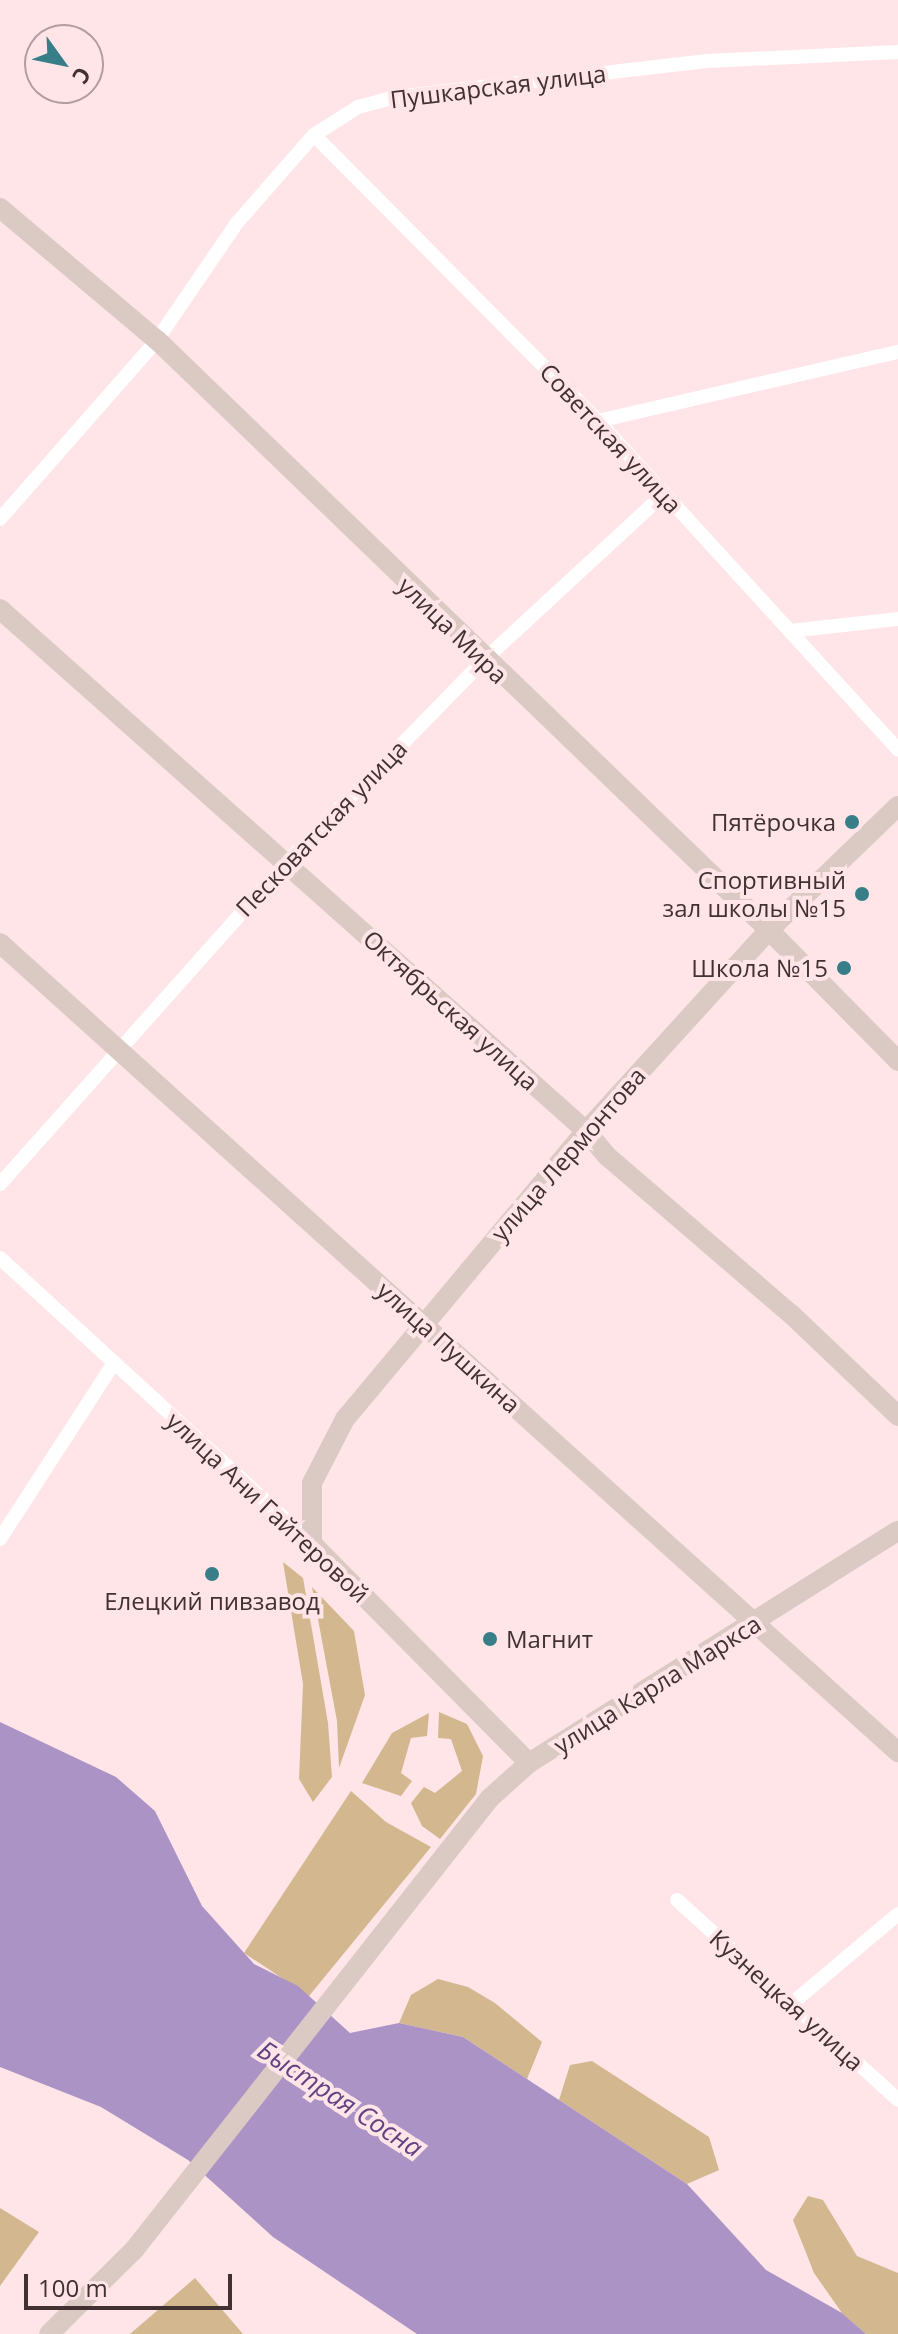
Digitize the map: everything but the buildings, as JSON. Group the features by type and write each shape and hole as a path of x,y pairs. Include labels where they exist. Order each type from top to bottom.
{"street":[{"name":"Пушкарская улица","path":"0,519 157,340 236,224 314,135 358,107 396,97 707,61 898,52"},
{"name":"Советская улица","path":"314,135 598,421 898,749"},
{"name":"улица Мира","path":"0,208 157,340 484,660 769,930 898,1061"},
{"path":"598,421 898,352"},
{"name":"Песковатская улица","path":"0,1184 116,1048 287,862 484,660 664,494"},
{"name":"Октябрьская улица","path":"0,609 586,1131 607,1156 791,1314 898,1416"},
{"path":"790,631 898,619"},
{"name":"улица Лермонтова","path":"312,1544 312,1483 345,1419 422,1323 586,1131 769,930 898,806"},
{"name":"улица Пушкина","path":"0,943 898,1752"},
{"name":"улица Ани Гайтеровой","path":"0,1258 312,1544 529,1763"},
{"path":"0,1539 114,1363"},
{"name":"улица Карла Маркса","path":"49,2334 134,2250 437,1860 529,1763 756,1624 898,1531"},
{"name":"Кузнецкая улица","path":"677,1900 898,2100"},
{"path":"790,2005 898,1914"}],"shaded area":[{"path":"283,1562 303,1578 328,1723 332,1777 313,1802 299,1779 303,1684"},
{"path":"312,1587 354,1631 365,1695 339,1768 337,1721"},
{"path":"439,1712 467,1724 483,1756 476,1794 440,1839 422,1826 411,1803 424,1787 435,1793 462,1771 451,1739 438,1738"},
{"path":"429,1713 427,1736 411,1738 401,1773 412,1781 401,1796 362,1783 392,1733"},
{"path":"351,1791 386,1822 431,1847 309,1996 244,1953"},
{"path":"438,1979 468,1987 495,2003 542,2042 527,2079 463,2037 399,2023 411,1995"},
{"path":"592,2061 709,2137 719,2170 687,2184 559,2100 570,2065"},
{"path":"808,2196 823,2200 857,2256 898,2273 898,2334 866,2334 842,2313 814,2273 793,2220"},
{"path":"0,2208 39,2232 0,2286"},
{"path":"195,2278 243,2334 130,2334"}],"water":[{"name":"Быстрая Сосна","path":"0,1722 116,1777 155,1811 202,1906 254,1964 298,1986 350,2033 399,2023 463,2037 687,2184 766,2270 842,2313 866,2334 417,2334 273,2237 188,2160 101,2107 0,2067"}],"place":[{"name":"Пятёрочка","path":"852,822"},
{"name":"Спортивный зал школы №15","path":"862,894"},
{"name":"Школа №15","path":"844,968"},
{"name":"Елецкий пивзавод","path":"212,1574"},
{"name":"Магнит","path":"490,1639"}]}
